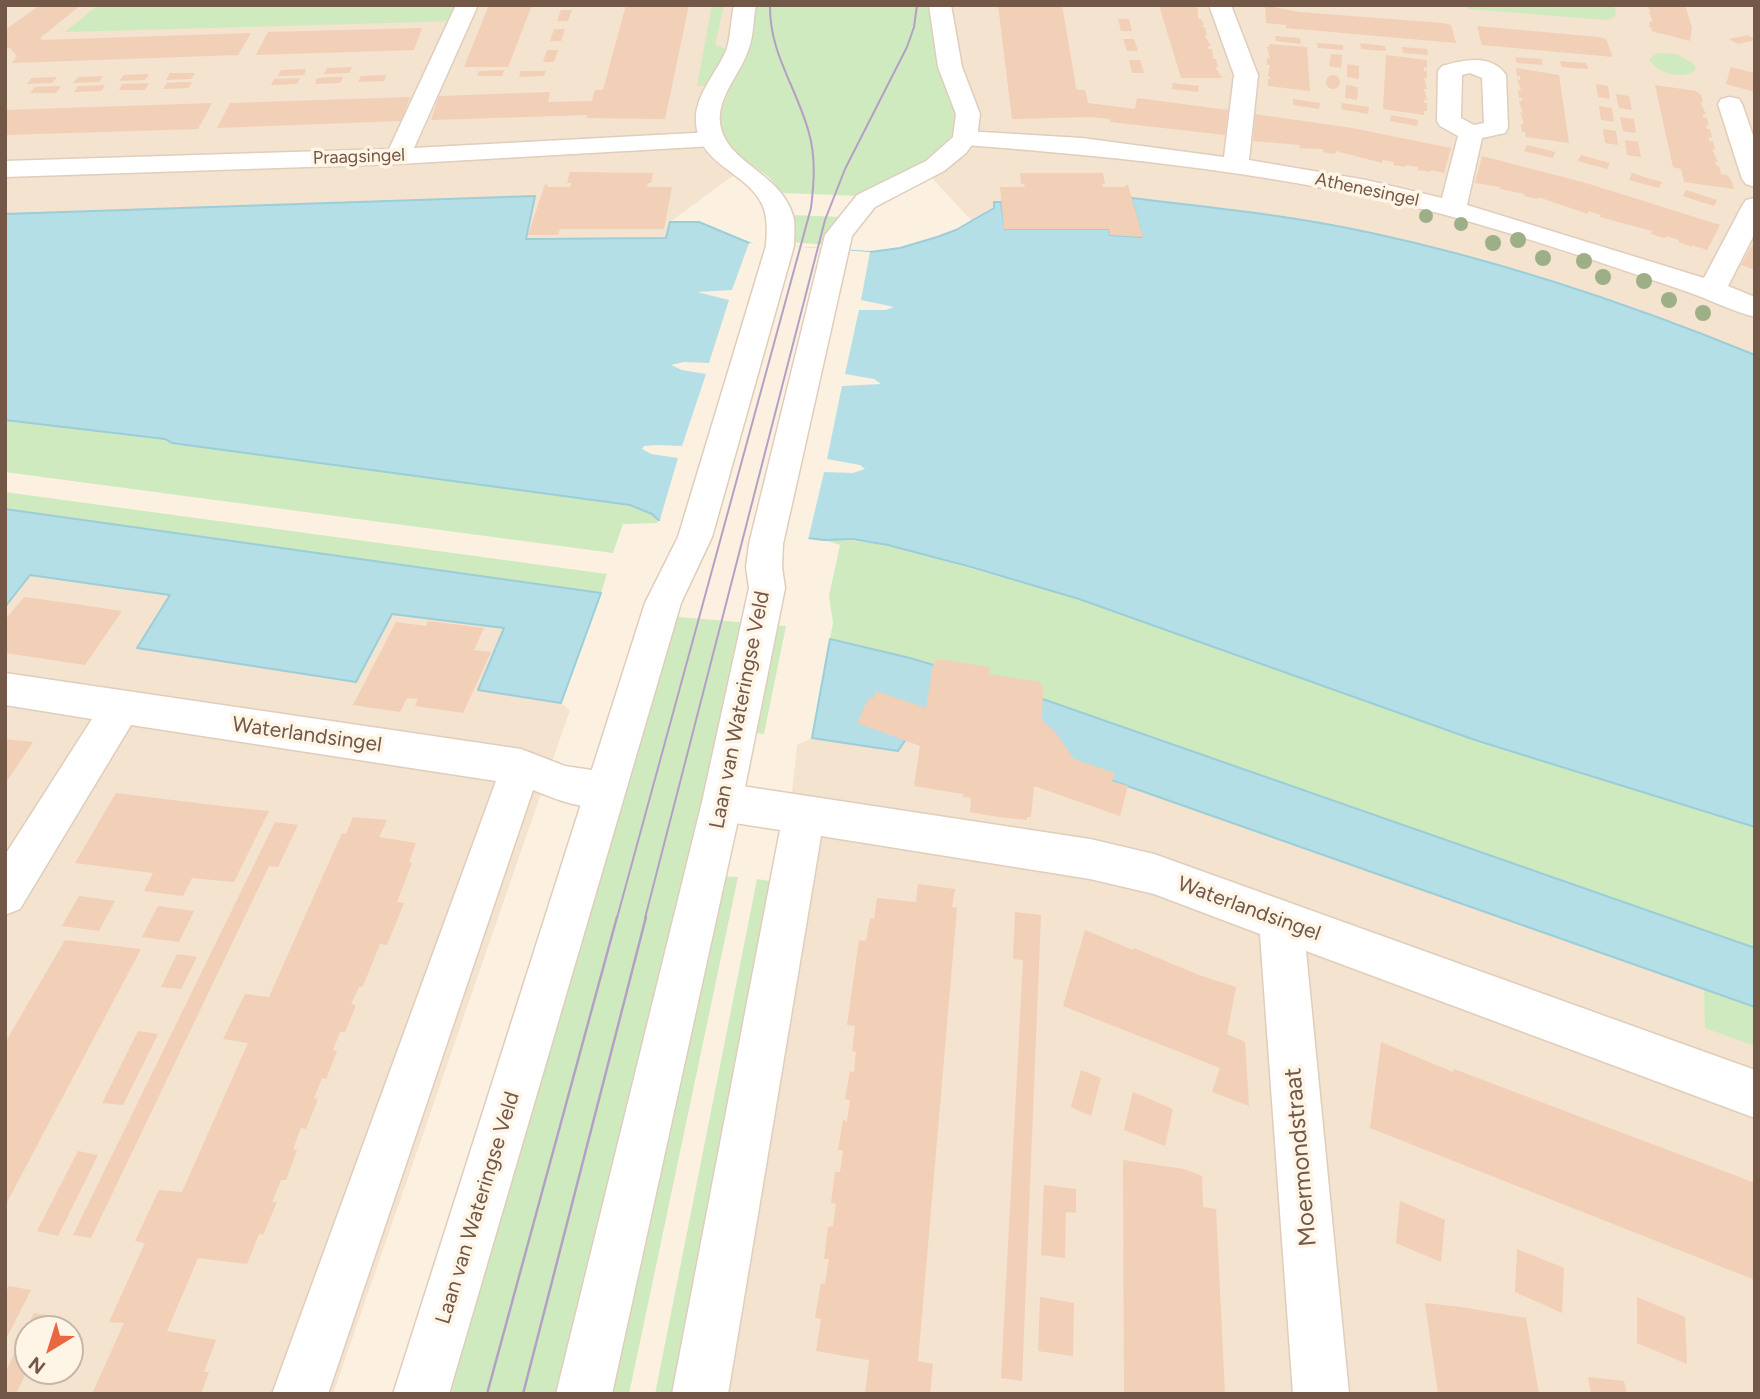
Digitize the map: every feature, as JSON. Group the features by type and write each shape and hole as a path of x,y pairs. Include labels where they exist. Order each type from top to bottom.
{"street":[{"path":"398,156 467,5"},
{"path":"713,139 708,124 710,108 739,44 746,5"},
{"path":"940,5 950,67 968,114 965,138"},
{"path":"1220,5 1246,75 1236,166"},
{"path":"1755,111 1730,104 1755,179"},
{"path":"1453,209 1471,133"},
{"name":"Laan van Wateringse Veld","path":"584,1394 722,802 766,588 766,544 839,235 866,201 935,166 965,138"},
{"name":"Athenesingel","path":"965,138 1082,146 1236,166 1366,188 1453,209 1592,250 1712,290 1755,308"},
{"name":"Praagsingel","path":"5,169 398,156 713,139"},
{"name":"Laan van Wateringse Veld","path":"421,1394 663,603 695,537 780,246 783,226 773,198 762,184 730,162 713,139"},
{"path":"1712,290 1755,206"},
{"name":"Waterlandsingel","path":"5,689 521,767 564,784 606,790"},
{"path":"5,894 120,708"},
{"path":"300,1394 521,767"},
{"name":"Waterlandsingel","path":"722,802 1090,859 1154,874 1755,1094"},
{"path":"700,1394 804,814"},
{"name":"Moermondstraat","path":"1281,921 1321,1394"}],"shaded area":[{"path":"5,5 774,5 757,158 670,222 666,238 525,239 534,196 5,214"},
{"path":"909,5 1755,5 1755,355 1608,299 1487,262 1366,231 1258,213 1131,198 1143,237 1110,235 1108,229 1004,229 1000,202 972,221 914,159"},
{"path":"30,575 170,595 138,647 391,614 504,628 478,690 561,703 570,710 333,1394 5,1394 5,608"},
{"path":"923,714 1755,1007 1755,1394 678,1394 790,812 797,745 812,738 898,751"}],"green space":[{"path":"98,5 467,5 459,21 65,32"},
{"path":"712,5 724,5 715,45 726,49 707,86 697,86"},
{"path":"757,5 935,5 956,106 957,120 951,139 930,159 860,196 782,193 769,177 731,150 723,138 718,120 743,55"},
{"path":"1467,5 1613,5 1616,10 1615,16 1607,20 1468,9"},
{"path":"1658,53 1676,54 1694,64 1696,70 1684,75 1664,72 1649,59"},
{"path":"792,215 841,217 830,245 790,242"},
{"path":"5,420 166,439 172,443 630,505 652,514 658,523 623,524 613,553 5,472"},
{"path":"5,492 607,574 601,593 5,509"},
{"path":"828,538 888,545 1079,599 1475,740 1755,827 1755,948 1017,690 910,658 830,639 833,623 829,596 840,545 824,540"},
{"path":"667,616 751,623 563,1394 442,1394"},
{"path":"774,625 786,626 764,734 749,732"},
{"path":"717,876 738,877 629,1394 601,1394"},
{"path":"757,879 776,882 678,1394 655,1394"},
{"path":"1704,989 1755,1007 1755,1046 1705,1028"}],"water":[{"path":"535,196 526,239 666,238 670,222 699,222 754,245 870,252 900,248 956,230 994,208 994,202 1001,202 1005,229 1109,229 1110,235 1142,237 1131,198 1249,212 1338,226 1466,256 1612,301 1755,355 1755,827 1475,740 1079,599 888,545 658,520 652,514 630,505 172,443 165,439 5,420 5,214"},
{"path":"5,509 601,593 561,703 478,690 504,628 392,614 356,682 137,648 170,595 30,575 5,607"},
{"path":"830,639 910,658 1017,690 1755,948 1755,1007 923,714 898,751 812,738"}],"pier":[{"path":"749,243 870,252 861,300 894,307 886,310 859,310 845,374 874,379 881,384 842,386 827,459 860,465 865,469 853,473 824,472 808,540 659,523 678,458 651,454 642,449 644,446 657,445 682,446 706,374 682,370 671,365 684,362 709,363 729,300 697,292 732,290"}],"building":[{"path":"40,5 81,5 40,38 42,40 251,33 238,55 12,63 17,56 10,48 5,49 5,30"},
{"path":"489,5 532,5 508,67 464,67"},
{"path":"626,5 689,5 665,119 586,118 588,115 431,120 439,96 550,92 548,102 592,101 595,90 603,90"},
{"path":"998,5 1062,5 1076,87 1077,90 1085,90 1088,103 1135,109 1137,98 1228,110 1225,135 1110,122 1110,119 1091,117 1012,119"},
{"path":"1159,5 1194,5 1198,9 1198,19 1201,19 1204,25 1201,25 1207,36 1204,35 1211,46 1208,46 1212,49 1213,59 1216,59 1218,67 1215,67 1222,78 1181,78"},
{"path":"1265,5 1299,12 1443,23 1451,25 1456,43 1286,28 1286,25 1266,23"},
{"path":"1646,5 1685,5 1692,28 1690,41 1651,31 1650,21 1653,22"},
{"path":"561,10 572,10 568,21 557,21"},
{"path":"1118,19 1129,19 1132,31 1121,31"},
{"path":"1477,26 1598,37 1606,39 1613,57 1482,45"},
{"path":"422,28 414,50 256,55 268,32"},
{"path":"554,29 565,29 561,41 550,41"},
{"path":"1748,35 1755,40 1738,44 1729,39"},
{"path":"1275,36 1300,38 1301,44 1276,41"},
{"path":"1123,39 1134,39 1138,51 1127,51"},
{"path":"1317,43 1343,45 1343,50 1318,48"},
{"path":"1360,43 1385,46 1386,51 1361,49"},
{"path":"1269,44 1307,47 1310,91 1268,86 1268,79 1271,79 1268,75 1270,65 1267,65 1267,58 1270,58 1267,47"},
{"path":"1402,47 1427,49 1428,55 1403,53"},
{"path":"547,50 558,50 554,62 543,62"},
{"path":"1331,54 1342,55 1341,68 1329,66"},
{"path":"1386,55 1427,60 1427,68 1424,67 1424,71 1427,71 1427,78 1424,78 1427,89 1424,89 1427,100 1424,100 1424,103 1427,103 1427,111 1424,111 1424,115 1383,109"},
{"path":"1515,57 1541,59 1543,65 1517,63"},
{"path":"1129,60 1140,60 1144,73 1132,73"},
{"path":"1560,61 1586,63 1588,69 1562,67"},
{"path":"1347,64 1359,66 1359,79 1347,77"},
{"path":"352,67 349,73 324,74 327,68"},
{"path":"1731,67 1755,73 1755,92 1726,84"},
{"path":"1516,68 1559,75 1569,143 1526,137 1525,132 1522,132 1521,124 1524,124 1520,112 1523,113 1519,101 1522,101 1522,98 1519,98 1518,90 1521,90 1517,79 1520,80 1520,76 1517,76"},
{"path":"306,69 304,75 278,76 281,70"},
{"path":"504,70 502,76 477,76 479,71"},
{"path":"521,71 546,71 544,76 519,77"},
{"path":"170,73 195,73 191,79 166,80"},
{"path":"149,74 145,80 119,81 124,75"},
{"path":"386,75 384,81 358,82 361,76"},
{"path":"1333,75 1338,77 1338,87 1333,89 1328,87 1326,82 1328,77"},
{"path":"103,76 99,82 73,83 78,77"},
{"path":"57,77 52,83 27,84 31,78"},
{"path":"343,77 340,83 315,84 317,78"},
{"path":"300,78 297,84 271,85 274,79"},
{"path":"192,82 189,88 163,89 167,83"},
{"path":"149,83 145,90 119,90 122,84"},
{"path":"1173,83 1199,86 1198,92 1172,89"},
{"path":"1596,84 1608,86 1610,99 1598,97"},
{"path":"105,85 101,91 74,92 78,86"},
{"path":"1346,85 1358,87 1357,100 1345,98"},
{"path":"1655,85 1696,91 1701,95 1703,103 1700,102 1706,114 1703,114 1703,117 1707,118 1707,129 1710,129 1712,138 1709,137 1709,141 1713,141 1715,150 1712,149 1718,162 1715,161 1716,165 1719,166 1721,174 1727,175 1731,180 1734,189 1684,182 1681,169 1673,167"},
{"path":"61,86 56,93 30,93 35,87"},
{"path":"1616,94 1629,96 1632,110 1619,108"},
{"path":"410,97 401,121 217,128 230,103"},
{"path":"1293,99 1320,103 1319,109 1293,105"},
{"path":"212,103 198,129 5,135 5,110"},
{"path":"1342,103 1369,107 1368,114 1341,109"},
{"path":"1599,106 1612,108 1614,122 1601,120"},
{"path":"1255,114 1352,128 1451,148 1444,173 1418,170 1418,167 1393,165 1394,162 1383,160 1382,163 1336,151 1335,154 1323,152 1323,149 1299,148 1300,145 1253,141"},
{"path":"1391,115 1418,120 1417,126 1390,121"},
{"path":"1620,117 1634,119 1636,133 1623,131"},
{"path":"1603,129 1616,131 1618,145 1605,143"},
{"path":"1625,140 1638,142 1641,157 1627,155"},
{"path":"1527,145 1555,152 1553,158 1524,151"},
{"path":"1581,155 1610,163 1607,169 1578,161"},
{"path":"1482,156 1586,183 1720,225 1707,250 1692,247 1678,242 1679,240 1651,234 1652,231 1600,217 1601,215 1588,211 1588,214 1538,197 1537,199 1500,187 1475,183"},
{"path":"570,172 653,173 651,183 648,183 647,187 672,187 664,229 560,229 558,235 528,235 545,184 547,187 570,187 571,183 567,183"},
{"path":"1020,173 1103,173 1103,187 1128,185 1143,237 1110,235 1109,229 1004,229 1000,187 1025,187 1021,184"},
{"path":"1632,173 1662,182 1659,188 1629,180"},
{"path":"1686,190 1717,200 1714,206 1698,201 1683,196"},
{"path":"1755,240 1755,270 1741,265"},
{"path":"24,597 122,611 85,665 5,653 5,620"},
{"path":"428,621 484,628 474,650 491,652 463,713 415,706 418,699 407,698 400,712 353,705 396,622 426,626"},
{"path":"938,659 990,667 989,674 1040,682 1043,688 1042,720 1056,733 1074,759 1115,773 1112,781 1128,786 1120,816 1034,786 1031,817 1027,817 1027,820 998,817 970,812 971,798 963,797 963,794 914,786 920,746 857,723 869,697 873,699 876,691 926,708 933,665"},
{"path":"5,739 33,742 5,784"},
{"path":"116,793 269,811 234,882 192,878 183,896 144,891 153,873 75,863"},
{"path":"353,817 387,820 379,837 416,843 409,862 412,863 397,902 404,903 387,945 380,944 363,986 359,987 351,1004 355,1005 355,1008 345,1032 340,1032 333,1050 337,1051 326,1079 322,1078 314,1098 318,1099 306,1129 301,1128 293,1149 297,1150 286,1180 281,1180 272,1202 277,1202 263,1235 259,1234 247,1264 198,1258 167,1331 216,1340 204,1372 209,1372 201,1394 92,1394 124,1323 109,1322 145,1243 135,1241 159,1190 182,1192 248,1043 223,1039 245,994 269,997 342,833 346,834"},
{"path":"275,822 298,825 278,867 269,866 91,1238 73,1235"},
{"path":"918,884 955,889 952,907 957,908 918,1361 933,1364 930,1394 865,1394 869,1360 816,1351 821,1319 815,1318 821,1283 825,1284 829,1259 824,1259 828,1227 833,1226 836,1204 831,1203 835,1172 840,1172 843,1150 838,1150 843,1120 847,1121 850,1100 845,1099 850,1071 854,1072 856,1052 852,1051 855,1026 847,1025 859,940 866,941 870,918 874,919 877,898 916,902"},
{"path":"79,896 115,901 99,931 62,926"},
{"path":"158,906 194,911 179,942 142,937"},
{"path":"1015,912 1041,915 1022,1381 1001,1378 1023,960 1013,959"},
{"path":"1085,930 1236,987 1227,1034 1245,1042 1249,1106 1212,1092 1220,1068 1063,1006"},
{"path":"65,940 141,949 5,1206 5,1043"},
{"path":"177,954 197,957 181,989 161,987"},
{"path":"138,1031 158,1034 123,1105 102,1103"},
{"path":"1381,1042 1453,1072 1454,1069 1755,1183 1755,1280 1370,1128"},
{"path":"1081,1070 1101,1078 1091,1116 1071,1107"},
{"path":"1133,1092 1173,1109 1165,1146 1124,1130"},
{"path":"78,1151 98,1155 58,1236 37,1231"},
{"path":"1123,1160 1184,1169 1202,1176 1203,1207 1216,1209 1225,1394 1124,1394"},
{"path":"1044,1185 1076,1189 1076,1213 1066,1212 1065,1258 1041,1255"},
{"path":"1400,1201 1445,1220 1441,1262 1396,1243"},
{"path":"1517,1249 1564,1268 1562,1313 1515,1292"},
{"path":"9,1286 31,1290 18,1315 14,1315 14,1323 5,1341 5,1294"},
{"path":"1040,1297 1074,1303 1073,1356 1038,1351"},
{"path":"1637,1297 1685,1317 1687,1364 1637,1343"},
{"path":"1425,1303 1526,1318 1539,1394 1438,1394"},
{"path":"14,1354 14,1385 20,1385 16,1394 5,1394 5,1373"},
{"path":"1588,1377 1624,1381 1627,1394 1591,1394"}],"tram line":[{"path":"617,918 811,208 814,170 811,142 774,39 770,5"},
{"path":"645,918 825,220 845,169 907,47 914,27 917,5"},
{"path":"487,1394 617,917"},
{"path":"523,1394 646,917"}]}
